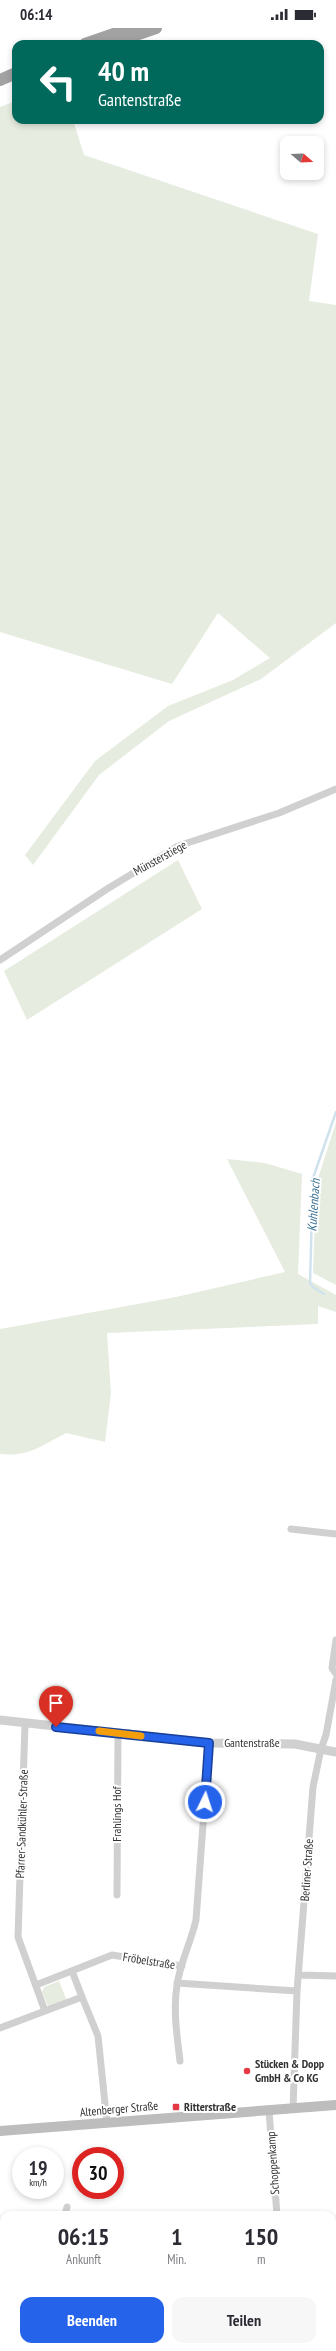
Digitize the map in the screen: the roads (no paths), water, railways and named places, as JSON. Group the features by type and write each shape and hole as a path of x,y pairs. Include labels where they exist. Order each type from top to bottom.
{"highway":[{"path":"96,40 131,28"},
{"path":"122,40 156,28"},
{"path":"0,80 12,75"},
{"path":"0,88 12,84"}],"main road":[{"name":"Altenberger Straße","path":"0,2131 336,2105"}],"street":[{"name":"Münsterstiege","path":"0,960 107,889 178,846 279,813 336,789"},
{"path":"291,1528 336,1534"},
{"path":"336,1640 332,1668 336,1674"},
{"name":"Berliner Straße","path":"293,2109 297,1991 313,1787 321,1749 326,1735 336,1680"},
{"name":"Gantenstraße","path":"0,1720 25,1724 209,1743 295,1744 336,1752"},
{"name":"Pfarrer-Sandkühler-Straße","path":"25,1724 19,1925 20,1946 36,1985"},
{"name":"Frahlings Hof","path":"117,1895 118,1733"},
{"path":"180,2061 175,2010 177,1984 192,1938 196,1920 209,1743"},
{"name":"Fröbelstraße","path":"36,1985 112,1955 182,1966"},
{"path":"72,1971 98,2036 107,2123"},
{"path":"299,1975 336,1976"},
{"path":"177,1984 297,1991"},
{"path":"36,1985 45,2011"},
{"path":"0,2028 82,1998"},
{"name":"Schoppenkamp","path":"269,2111 277,2211"},
{"path":"66,2211 67,2207"}],"waterway":[{"name":"Kuhlenbach","path":"324,1294 313,1287 310,1283 313,1178 336,1112"}],"place":[{"name":"Stücken & Dopp GmbH & Co KG","path":"247,2071"},
{"name":"Ritterstraße","path":"176,2107"}]}
